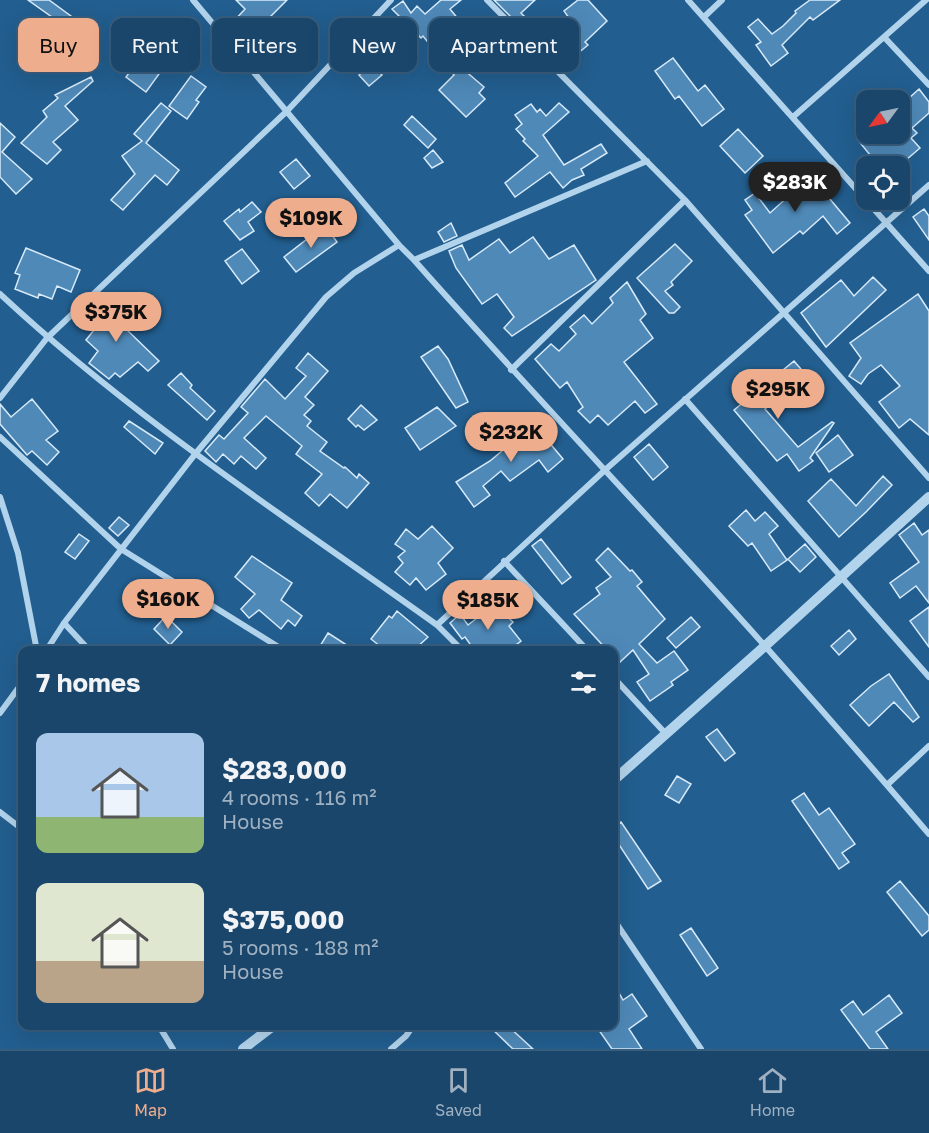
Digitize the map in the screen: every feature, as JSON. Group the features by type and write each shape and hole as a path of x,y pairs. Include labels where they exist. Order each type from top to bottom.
{"street":[{"path":"193,0 399,245 765,646 929,834"},
{"path":"0,398 47,338 287,111 391,0"},
{"path":"487,0 685,200 929,478"},
{"path":"688,0 929,271"},
{"path":"704,17 722,0"},
{"path":"793,117 927,0"},
{"path":"885,38 929,85"},
{"path":"414,260 647,161"},
{"path":"437,625 605,470 929,185"},
{"path":"511,370 685,200"},
{"path":"49,646 64,623 196,453 327,297 354,273 399,245"},
{"path":"0,294 47,338 196,453 437,625 458,646"},
{"path":"685,399 929,677"},
{"path":"0,437 121,549 277,646"},
{"path":"0,497 18,553 36,646"},
{"path":"618,776 929,497"},
{"path":"504,561 583,646"},
{"path":"64,623 85,646"},
{"path":"618,682 666,734"},
{"path":"0,712 18,688"},
{"path":"887,785 929,746"},
{"path":"0,812 18,826"},
{"path":"618,926 701,1049"},
{"path":"161,1030 173,1049"},
{"path":"243,1049 268,1030"},
{"path":"391,1049 410,1030"}],"building":[{"path":"28,0 49,0 74,18 53,18"},
{"path":"236,0 287,0 269,18 237,18 245,9"},
{"path":"441,0 461,0 450,9 457,18 429,18 429,44 423,36 421,38 417,34 417,18 401,18 392,9 403,1 411,13 417,6 425,14"},
{"path":"494,0 535,0 521,13 524,18 512,18"},
{"path":"578,0 588,0 607,21 585,42 588,45 579,52 579,18 569,18 564,11"},
{"path":"810,0 840,0 813,20 810,17 782,45 788,53 771,66 756,45 761,42 748,27 758,19 772,34 796,13 795,11"},
{"path":"673,58 698,91 705,85 724,109 702,126 679,96 675,99 655,71"},
{"path":"130,72 160,72 146,92 126,77"},
{"path":"363,72 379,72 382,75 369,86 359,75"},
{"path":"452,72 466,72 484,87 479,93 485,99 466,117 439,90 454,75"},
{"path":"191,76 206,87 196,100 199,102 187,119 169,106"},
{"path":"91,77 93,81 65,106 78,120 53,142 61,150 47,164 21,143 47,117 43,111 58,98 55,95"},
{"path":"919,89 929,102 929,113 912,128 917,133 911,138 920,148 910,157 871,156 861,144 910,144 910,97"},
{"path":"161,103 171,111 146,143 179,170 167,185 155,175 123,210 111,200 135,174 122,156 142,141 134,134"},
{"path":"559,103 569,112 543,135 564,165 601,144 607,153 581,169 584,175 572,180 563,188 550,172 515,197 505,183 538,156 523,141 525,139 516,129 522,124 515,115 531,104 537,112 540,109 546,116"},
{"path":"412,116 436,139 428,148 404,125"},
{"path":"0,123 15,137 2,152 32,179 16,194 0,177"},
{"path":"738,129 763,156 745,173 720,146"},
{"path":"433,150 443,162 432,168 424,158"},
{"path":"296,159 310,176 294,189 280,172"},
{"path":"803,167 850,223 837,234 823,216 803,234 800,231 773,253 745,215 752,210 745,200 755,193 770,213 802,184 794,175"},
{"path":"252,202 261,212 248,222 254,231 240,240 224,221"},
{"path":"924,209 929,216 929,240 913,217"},
{"path":"451,223 457,236 444,242 438,232"},
{"path":"325,225 337,242 296,272 284,257"},
{"path":"533,237 549,259 574,245 596,280 512,336 504,328 514,317 497,294 482,304 456,268 449,251 462,245 469,260 499,239 510,253"},
{"path":"675,244 692,261 671,282 673,285 665,291 680,307 674,313 669,313 637,278"},
{"path":"26,248 80,270 71,292 57,286 52,299 39,294 38,298 15,289 20,275 15,273"},
{"path":"242,249 259,271 242,284 225,261"},
{"path":"873,277 886,290 826,347 801,313 841,280 854,296"},
{"path":"627,282 646,314 640,320 653,338 624,362 657,404 645,413 635,401 608,425 598,415 590,423 578,411 583,407 567,382 560,388 535,359 551,344 559,351 576,334 570,327 584,315 592,324 613,303 610,298"},
{"path":"918,294 929,311 929,435 910,419 899,428 879,402 900,386 881,365 868,374 861,384 849,376 861,358 850,343"},
{"path":"110,298 132,324 127,330 159,361 148,371 138,362 120,377 115,373 109,379 89,363 98,351 86,340 94,330 86,321"},
{"path":"438,346 448,359 468,402 456,408 421,357"},
{"path":"308,353 328,371 305,397 314,405 304,415 311,421 307,426 327,442 320,451 345,467 357,478 359,474 369,483 347,508 330,494 319,506 305,493 322,474 296,454 302,446 266,416 244,438 266,458 256,469 241,456 234,464 223,454 216,462 205,451 219,435 224,439 248,413 241,407 265,379 285,399 306,376 296,368"},
{"path":"794,361 806,375 765,409 798,447 832,422 834,423 810,458 813,461 799,471 787,454 777,461 734,410"},
{"path":"181,373 192,385 190,388 215,411 207,420 168,385"},
{"path":"32,399 58,431 46,440 59,452 47,465 32,451 27,455 0,424 0,404 11,417"},
{"path":"361,405 377,420 364,430 358,425 356,427 348,419"},
{"path":"437,407 456,426 420,450 405,428"},
{"path":"129,421 163,443 155,454 124,427"},
{"path":"532,422 563,459 548,472 539,460 510,481 501,471 483,486 490,495 474,507 456,482 490,461"},
{"path":"838,435 853,455 829,472 816,453"},
{"path":"649,444 668,467 653,480 634,457"},
{"path":"883,476 892,485 839,537 808,501 831,479 856,506"},
{"path":"746,510 755,521 765,512 778,526 769,534 787,560 771,571 752,543 748,546 729,526"},
{"path":"119,517 129,525 118,536 109,528"},
{"path":"914,523 922,535 929,530 929,603 916,586 900,598 890,583 919,562 899,535"},
{"path":"432,526 453,548 438,563 446,574 426,590 416,578 410,585 395,572 403,563 398,557 405,551 395,544 406,529 418,539"},
{"path":"79,534 89,541 75,559 65,552"},
{"path":"541,539 571,577 562,584 532,546"},
{"path":"805,544 816,557 800,572 788,559"},
{"path":"608,548 630,571 632,570 642,582 637,586 665,619 639,644 657,663 674,651 688,670 671,682 673,685 650,701 637,682 649,674 633,650 619,663 618,646 603,646 574,614 600,594 596,588 611,577 596,560"},
{"path":"252,556 292,583 281,600 302,616 295,626 288,620 281,629 259,610 249,618 241,609 255,594 235,577"},
{"path":"494,605 513,622 509,626 521,641 514,646 471,646 465,637 462,639 450,623 460,614 468,625"},
{"path":"929,607 929,647 910,621"},
{"path":"397,611 428,637 418,646 380,646 371,639 389,616 392,618"},
{"path":"166,616 182,632 170,645 154,629"},
{"path":"691,617 700,627 676,648 667,638"},
{"path":"849,630 856,639 839,655 831,646"},
{"path":"328,633 348,646 320,646"},
{"path":"889,674 919,717 913,722 894,702 869,726 850,705 871,686"},
{"path":"717,729 735,753 725,761 706,737"},
{"path":"677,776 691,784 679,803 665,795"},
{"path":"804,793 819,815 829,808 855,844 842,853 849,862 839,869 792,801"},
{"path":"621,822 661,881 648,889 618,843 618,824"},
{"path":"900,881 929,916 929,930 922,936 887,892"},
{"path":"691,928 718,968 707,976 680,935"},
{"path":"618,991 623,1000 632,994 647,1016 629,1029 642,1049 612,1049 599,1030 618,1030"},
{"path":"889,995 902,1013 876,1032 888,1049 870,1049 841,1010 853,1001 863,1015"},
{"path":"493,1030 512,1030 533,1049 513,1049"}]}
